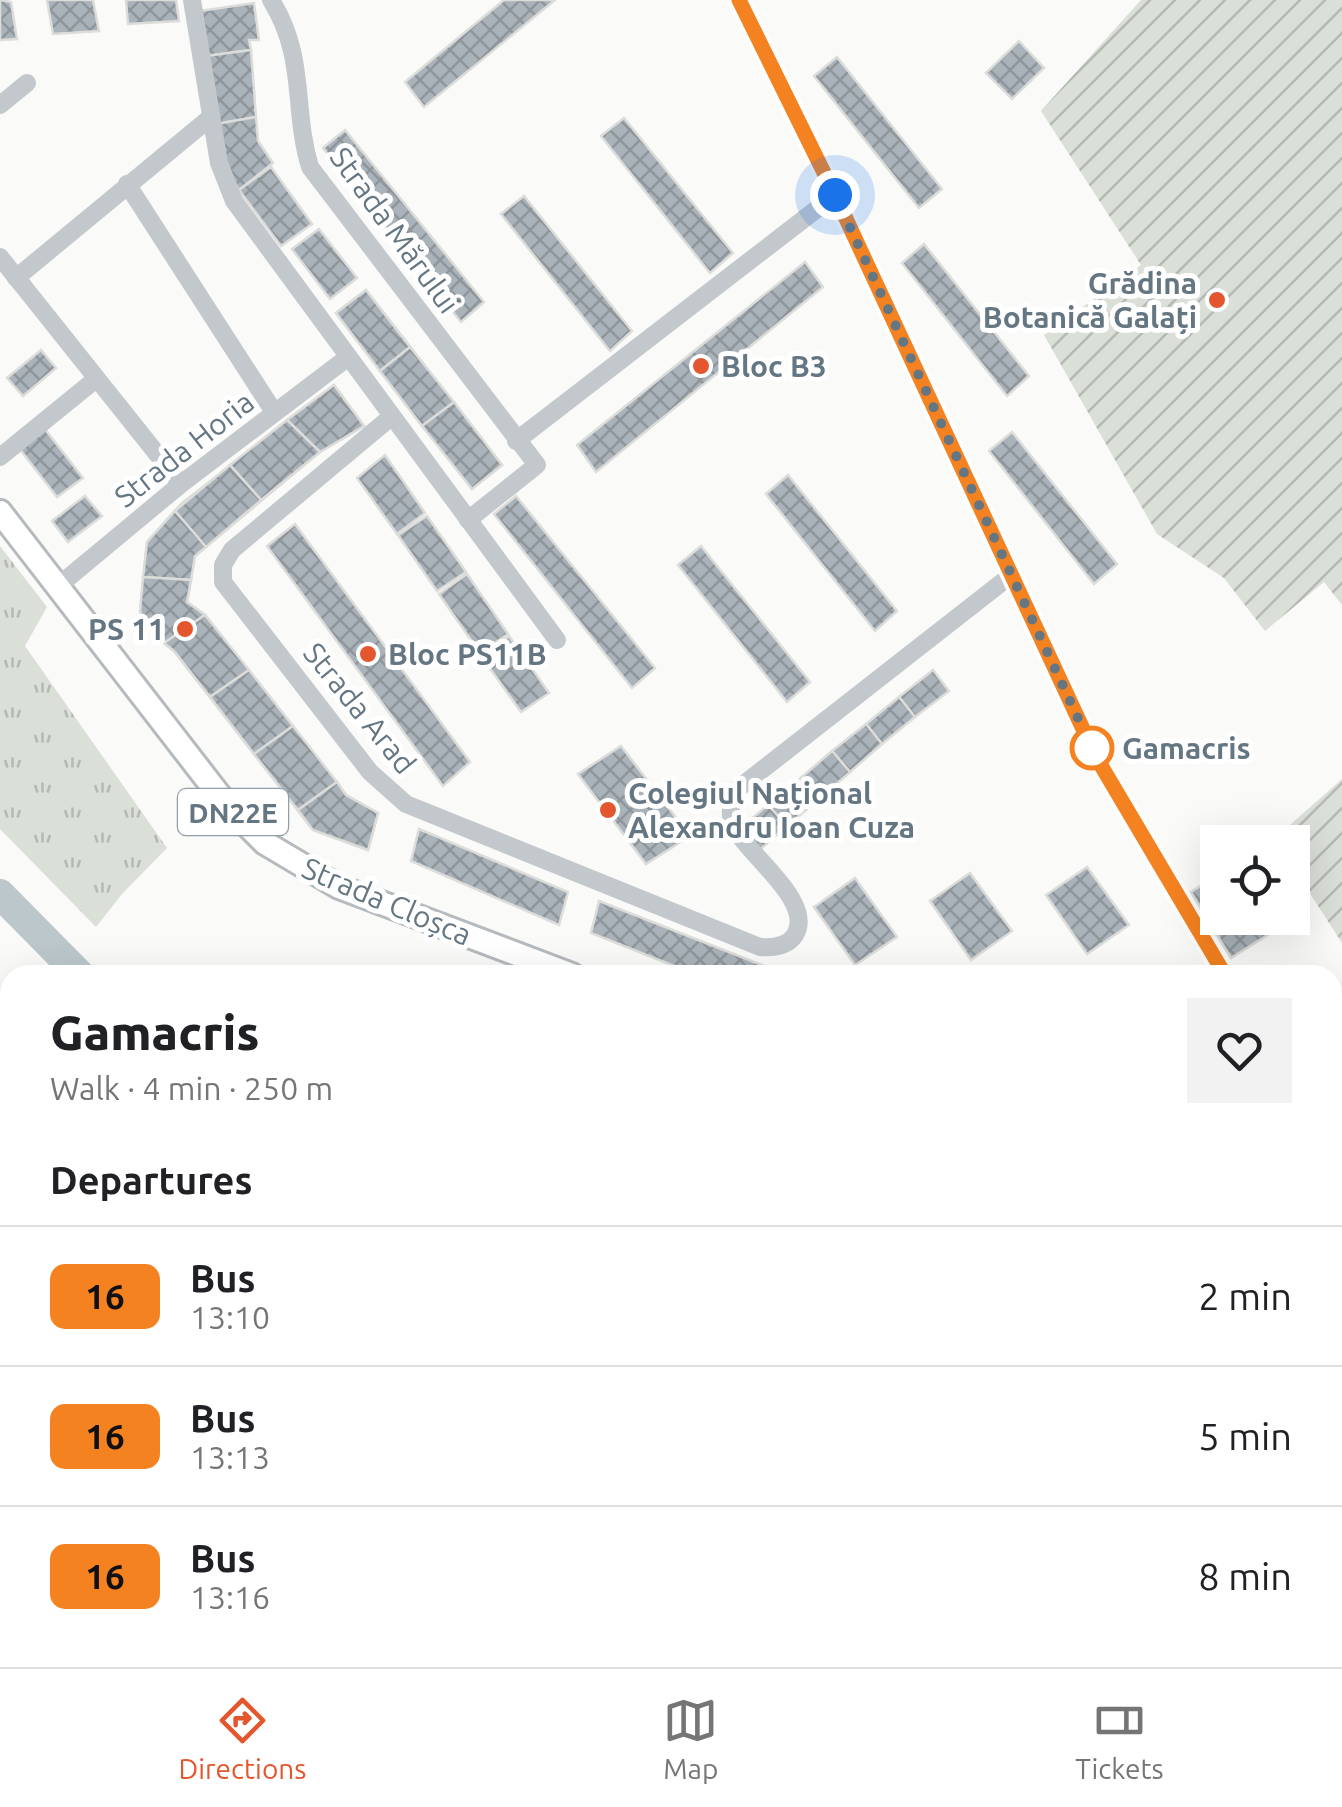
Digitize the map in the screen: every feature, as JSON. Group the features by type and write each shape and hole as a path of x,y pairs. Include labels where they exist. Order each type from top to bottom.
{"main road":[{"name":"Strada Cloșca","path":"0,512 226,804 264,842 339,887 546,965"}],"street":[{"path":"192,0 219,163 234,200 557,640"},
{"name":"Strada Mărului","path":"272,0 285,22 294,51 302,140 310,167 537,465 468,520"},
{"path":"739,0 835,195 1096,757 1219,965"},
{"path":"0,105 26,83"},
{"path":"16,278 210,117"},
{"path":"127,184 274,412"},
{"path":"516,440 835,195"},
{"path":"0,257 181,484"},
{"name":"Strada Horia","path":"57,587 181,484 348,358"},
{"path":"0,456 96,379"},
{"name":"Strada Arad","path":"390,417 232,550 223,565 223,582 370,772 406,804 760,947 777,948 794,937 799,921 792,898 733,825 730,808 735,791 1010,576"}],"green space":[{"name":"Grădina Botanică Galați","path":"1141,0 1342,0 1342,605 1324,582 1265,631 1224,578 1157,534 1044,335 1141,265 1041,111"},
{"path":"0,546 47,607 25,646 167,848 96,927 0,829"},
{"path":"1342,779 1342,943 1310,893 1310,825 1290,825"}],"building":[{"path":"0,0 11,2 17,39 0,40"},
{"path":"47,0 93,0 99,31 53,34"},
{"path":"126,0 176,0 179,21 128,24"},
{"path":"504,0 555,0 424,107 405,82"},
{"path":"254,3 259,40 249,40 251,50 206,56 200,11"},
{"path":"1019,41 1044,68 1012,99 986,73"},
{"path":"251,50 256,117 216,124 206,56"},
{"path":"837,57 942,189 919,208 814,76"},
{"path":"256,117 258,141 273,163 239,190 222,159 216,124"},
{"path":"624,118 733,253 710,273 601,136"},
{"path":"345,130 484,302 461,322 323,148"},
{"path":"271,167 312,224 281,246 239,190"},
{"path":"524,196 632,331 610,351 501,214"},
{"path":"319,229 357,278 330,299 292,249"},
{"path":"924,244 1029,376 1007,396 902,263"},
{"name":"Bloc B3","path":"805,262 823,287 596,472 577,445"},
{"path":"366,290 502,465 472,489 336,313"},
{"path":"366,290 410,347 380,371 336,313"},
{"path":"410,347 454,402 422,426 380,371"},
{"path":"41,350 56,368 23,396 7,378"},
{"name":"PS 11","path":"334,385 364,426 320,452 195,556 187,602 205,615 346,795 378,813 368,850 313,830 140,612 147,542 181,504"},
{"path":"334,385 364,426 320,452 287,420"},
{"path":"454,402 502,465 472,489 422,426"},
{"path":"287,420 320,452 261,500 230,465"},
{"path":"44,428 83,478 57,497 19,448"},
{"path":"1012,432 1117,564 1094,584 989,451"},
{"path":"385,455 425,513 397,534 357,478"},
{"path":"230,465 261,500 206,547 175,511"},
{"path":"788,475 897,611 875,631 766,494"},
{"path":"85,496 102,516 68,542 52,521"},
{"path":"516,496 655,668 632,688 494,514"},
{"path":"175,511 206,547 195,556 191,580 143,577 147,542"},
{"path":"427,516 466,572 437,591 398,535"},
{"name":"Bloc PS11B","path":"295,524 470,762 443,786 267,546"},
{"path":"701,546 810,682 787,702 678,565"},
{"path":"467,574 508,634 480,653 439,594"},
{"path":"143,577 191,580 187,602 205,615 164,643 140,612"},
{"path":"205,615 249,670 210,697 164,643"},
{"path":"509,636 549,693 521,712 482,657"},
{"path":"249,670 293,726 254,754 210,697"},
{"path":"933,670 949,691 915,717 899,697"},
{"path":"899,697 915,717 882,744 866,724"},
{"path":"866,724 882,744 850,772 832,751"},
{"path":"293,726 337,782 298,810 254,754"},
{"name":"Colegiul Național Alexandru Ioan Cuza","path":"621,746 690,836 646,864 578,774"},
{"path":"832,751 850,772 820,798 802,777"},
{"path":"802,777 820,798 787,826 768,805"},
{"path":"337,782 346,795 378,813 368,850 313,830 298,810"},
{"path":"768,805 787,826 755,854 736,832"},
{"path":"419,829 568,892 559,925 411,861"},
{"path":"1087,867 1129,925 1087,954 1046,895"},
{"path":"970,873 1012,931 971,960 930,901"},
{"path":"855,878 897,937 855,965 814,907"},
{"path":"1200,886 1200,907 1191,892"},
{"path":"599,901 762,965 672,965 591,933"},
{"path":"1217,935 1268,935 1231,958"}],"waterway":[{"path":"0,894 70,965"}],"bus line":[{"name":"16","path":"739,0 835,195 1096,757 1219,965"}],"place":[{"name":"Grădina Botanică Galați","path":"1217,300"},
{"name":"Bloc B3","path":"701,366"},
{"name":"PS 11","path":"185,629"},
{"name":"Bloc PS11B","path":"368,654"},
{"name":"Gamacris","path":"1092,748"},
{"name":"Colegiul Național Alexandru Ioan Cuza","path":"608,810"}],"route":[{"path":"835,195 1096,757 1092,748"}]}
